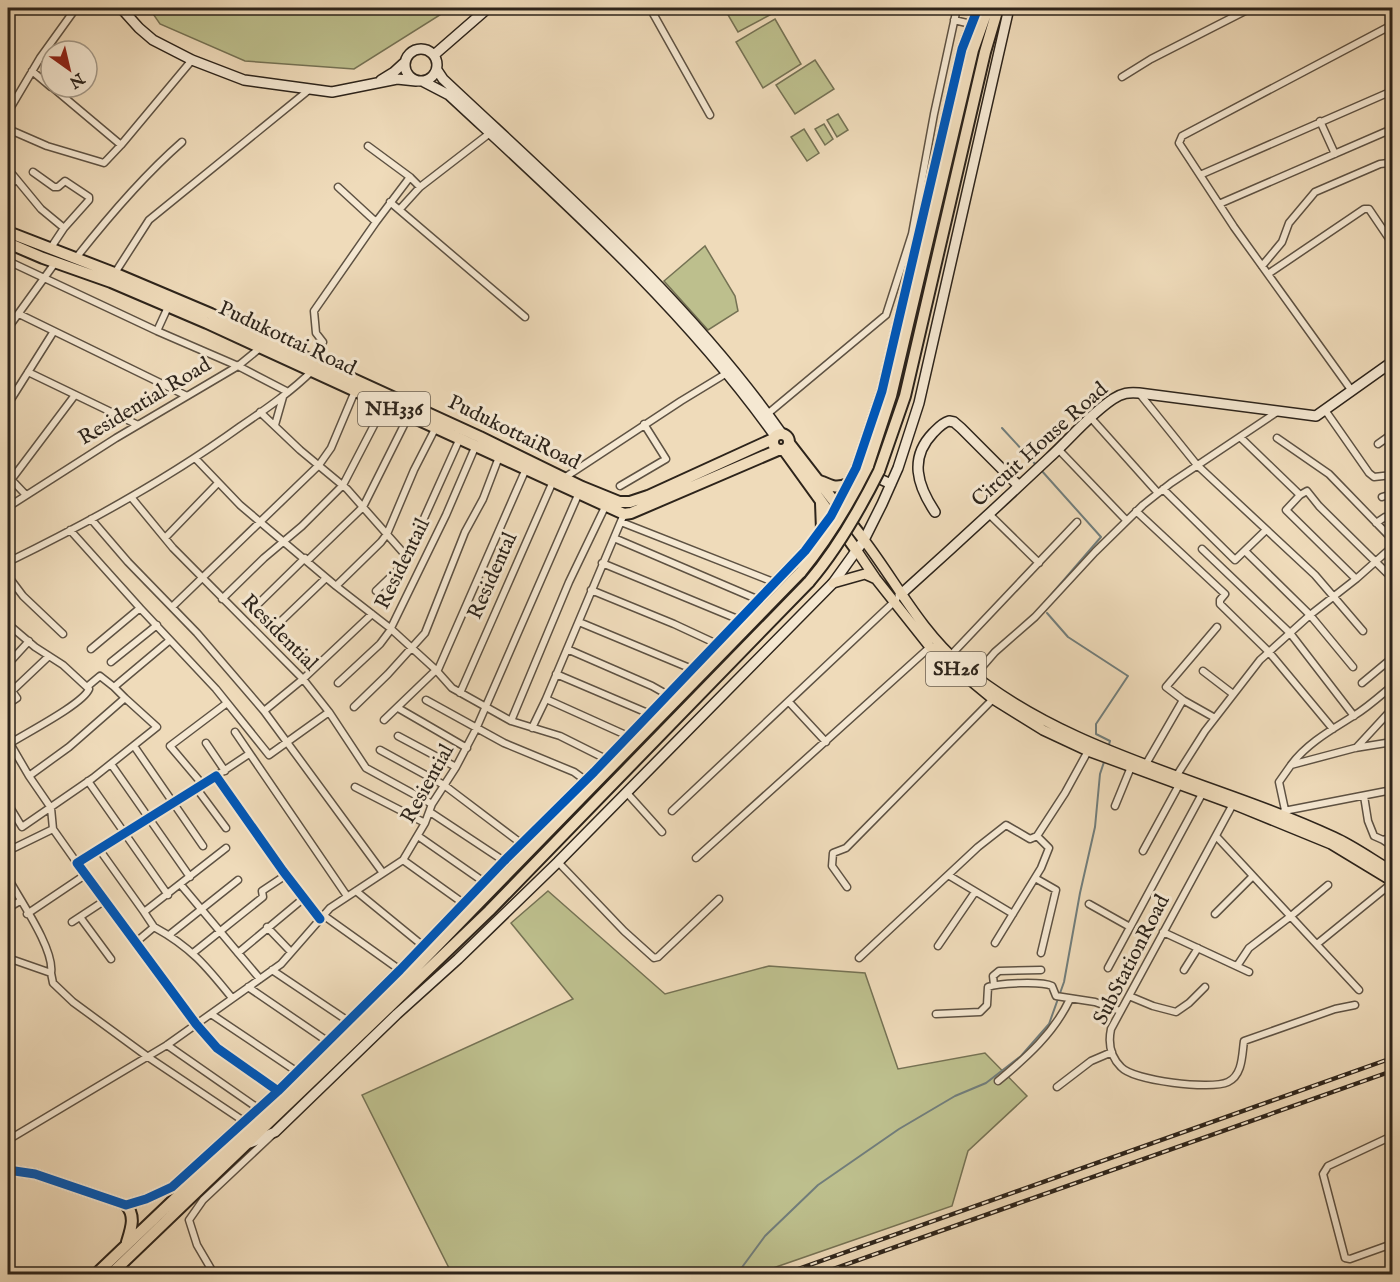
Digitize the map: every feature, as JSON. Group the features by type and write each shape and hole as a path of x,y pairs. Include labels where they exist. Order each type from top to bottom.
{"highway":[{"path":"96,1275 393,991 801,572 826,542 868,466 891,396 973,50 988,8"},
{"path":"111,1275 489,911 809,582 836,549 879,471 904,396 985,52 998,8"},
{"name":"PudukottaiRoad","path":"8,232 76,258 112,277 480,436 557,478 619,502 630,502 696,475 777,436"},
{"name":"Pudukottai Road","path":"8,243 55,263 112,277 168,307 260,348 315,366 355,391 460,438 525,471 557,478 578,495 605,507 622,518"},
{"path":"777,436 773,444 784,448 814,478 864,540"},
{"path":"622,518 784,448"},
{"path":"800,465 820,501 857,551"},
{"path":"814,478 832,487 840,488 848,484"},
{"path":"820,501 822,530"},
{"path":"126,1205 131,1211 132,1219 126,1245"}],"main road":[{"name":"SH26","path":"864,540 897,598 930,647 1047,724 1093,749"},
{"name":"SH26","path":"857,551 876,579 897,598 936,641 948,658 993,699 1043,730 1281,815 1335,837 1392,871"},
{"path":"834,583 865,574 876,579"},
{"name":"SH26","path":"1129,762 1146,764 1202,794 1281,815 1392,882"}],"street":[{"path":"8,112 40,58 76,8"},
{"path":"121,8 153,40 192,60 244,80 332,92 374,84 397,79 420,81 432,78 437,70 438,62 429,51 416,50 394,72 374,84"},
{"path":"434,55 488,8"},
{"path":"650,8 710,115"},
{"path":"765,416 886,315 912,234 957,8"},
{"path":"8,1170 35,1174 126,1205 172,1187 278,1091 400,970 799,558 831,516 856,468 882,391 962,49 978,8"},
{"path":"214,1275 197,1245 189,1220 203,1200 558,862 834,583 864,540 891,484 919,404 1009,8"},
{"path":"1122,76 1151,58 1251,8"},
{"path":"954,20 971,24"},
{"path":"1352,391 1262,266 1179,143 1182,136 1392,25"},
{"path":"8,129 47,146 104,163 192,60"},
{"path":"405,62 405,70 409,77 449,94 548,183"},
{"path":"437,70 443,80 713,351 765,416 777,436"},
{"path":"32,71 39,77"},
{"path":"112,277 149,220 310,89"},
{"path":"1200,175 1392,91"},
{"path":"65,99 121,145"},
{"path":"1320,121 1335,154"},
{"path":"1219,204 1392,129"},
{"path":"400,209 420,187 490,133"},
{"path":"76,258 103,223 149,171 182,142"},
{"path":"368,146 420,187"},
{"path":"1262,266 1282,242 1289,223 1315,192 1390,162 1392,170"},
{"path":"8,169 41,209 64,228"},
{"path":"33,171 54,187 58,187 65,181 89,197 89,200 64,228 50,249"},
{"path":"8,562 70,531 195,458 285,394 315,366 323,342 316,333 314,311 410,177"},
{"path":"8,185 17,180"},
{"path":"338,187 376,222"},
{"path":"390,202 525,317"},
{"path":"1268,274 1364,209 1369,209 1392,243"},
{"name":"Residential Road","path":"8,261 238,366"},
{"path":"8,328 55,263"},
{"path":"157,331 168,307"},
{"path":"18,314 188,396"},
{"path":"8,404 54,331"},
{"path":"260,348 238,366 285,394"},
{"path":"713,351 727,373 765,416"},
{"name":"Circuit House Road","path":"897,598 1104,406 1121,394 1139,393 1316,416 1392,362"},
{"name":"Residential Road","path":"8,507 138,425 238,366"},
{"path":"28,372 138,425"},
{"path":"557,478 727,373"},
{"path":"172,607 319,465 331,448 355,391"},
{"path":"1139,393 1197,465 1315,575 1363,631"},
{"path":"275,425 285,394"},
{"path":"26,495 9,478 75,395"},
{"name":"Residential","path":"385,404 343,485 222,599 303,679 329,711 366,768 432,804"},
{"path":"1325,410 1369,473 1374,477 1392,475"},
{"path":"975,675 995,652 1043,609 1136,511 1160,491 1278,411"},
{"path":"260,412 300,450 343,485 407,557"},
{"path":"256,606 363,507 409,415"},
{"path":"1091,418 1160,491 1235,560 1266,530"},
{"path":"935,512 928,501 917,469 917,460 927,439 949,421 961,428 1019,486"},
{"path":"620,486 666,459 644,424"},
{"path":"336,586 387,534 414,470 436,427"},
{"path":"1378,444 1392,434"},
{"path":"1240,437 1300,495"},
{"path":"376,591 407,557 460,438"},
{"path":"1276,438 1329,474 1392,539"},
{"name":"Residentail","path":"338,683 380,644 390,628 446,514 476,446"},
{"path":"1059,450 1126,520"},
{"path":"354,707 425,633 465,532 483,499 499,457"},
{"path":"195,458 260,522 390,628 452,688 511,721 560,736 606,759"},
{"path":"856,468 891,484"},
{"path":"384,720 437,671 525,471"},
{"name":"Residental","path":"460,693 557,478"},
{"path":"165,538 218,483"},
{"path":"1356,579 1286,510 1300,495 1307,491 1319,506 1392,578"},
{"path":"1382,497 1392,494"},
{"name":"Resiential","path":"8,1141 148,1057 211,1014 272,970 330,908 403,860 430,812 432,804 477,729 578,495"},
{"path":"131,497 165,538 222,599"},
{"path":"511,721 569,582 605,507"},
{"path":"1136,511 1225,594 1220,604 1268,651 1333,729"},
{"path":"989,514 1039,563"},
{"path":"1376,523 1385,517 1392,516"},
{"path":"532,728 622,518 776,583"},
{"path":"91,519 264,711 383,873"},
{"path":"948,658 1077,522"},
{"path":"70,531 227,703 270,755 329,711"},
{"path":"614,538 760,600"},
{"path":"1143,851 1191,751 1268,651 1392,547"},
{"path":"1202,549 1290,633 1354,716"},
{"path":"1245,551 1310,615 1353,667"},
{"path":"799,558 834,583"},
{"path":"603,563 740,620"},
{"path":"8,576 23,596 63,634"},
{"path":"277,626 326,578"},
{"path":"591,590 675,624 717,644"},
{"path":"672,811 897,598"},
{"path":"91,649 140,608"},
{"path":"264,711 303,679 372,614"},
{"path":"579,622 692,669"},
{"path":"8,624 88,686 89,691 83,697 8,742 51,808 53,829 196,1024 217,1048 278,1091"},
{"path":"111,662 157,625"},
{"path":"1215,718 1183,700 1166,687 1217,627"},
{"path":"114,687 170,640"},
{"path":"8,664 29,641"},
{"path":"696,858 930,647"},
{"path":"567,649 668,695"},
{"path":"8,704 17,698 10,688 50,656"},
{"path":"1362,682 1392,658"},
{"path":"1203,671 1233,694"},
{"path":"556,674 650,714"},
{"path":"8,804 22,827 88,781 157,728 100,676 88,686"},
{"path":"1392,686 1297,757 1279,782 1281,815 1392,790"},
{"path":"29,776 69,747 125,698"},
{"path":"546,699 628,736"},
{"path":"847,887 832,866 833,853 846,848 993,699"},
{"path":"426,700 504,743 574,772 585,780"},
{"path":"1146,764 1183,700"},
{"path":"789,702 826,742"},
{"path":"226,828 170,746 227,703"},
{"path":"398,708 467,748"},
{"path":"1355,748 1392,709"},
{"path":"235,732 347,896"},
{"path":"398,736 456,767"},
{"path":"1291,765 1355,748 1392,742"},
{"path":"206,743 225,771"},
{"path":"134,746 203,846"},
{"path":"859,958 948,875 1006,825 1026,838 1037,836 1093,749"},
{"path":"380,750 444,785 522,844"},
{"path":"77,863 249,754"},
{"path":"1115,806 1129,762"},
{"path":"111,764 190,877"},
{"path":"216,776 303,898 322,917 400,970"},
{"path":"88,781 168,895"},
{"path":"355,787 424,823"},
{"path":"627,793 662,832"},
{"path":"1108,968 1202,794"},
{"path":"1364,796 1372,833 1392,846"},
{"name":"SubStationRoad","path":"1233,804 1111,1029 1109,1046 1122,1069 1137,1075 1183,1083 1205,1086 1221,1084 1228,1082 1240,1068 1244,1041 1335,1009 1355,1005"},
{"path":"430,812 504,861"},
{"path":"14,848 53,829"},
{"path":"417,836 484,882"},
{"path":"995,943 1035,878 1049,848 1037,836"},
{"path":"1216,836 1359,990"},
{"path":"1383,840 1392,837"},
{"path":"144,912 226,848"},
{"path":"99,849 154,927 170,935 193,953 232,998"},
{"path":"403,860 463,903"},
{"path":"558,862 624,931 654,958 658,957 719,899"},
{"path":"27,914 85,875"},
{"path":"193,953 263,897 262,891 286,875"},
{"path":"948,875 1013,914"},
{"path":"1215,914 1253,876"},
{"path":"8,878 49,952 53,983 73,1002 148,1057 245,1122"},
{"path":"1035,878 1056,890 1041,953"},
{"path":"170,935 238,880"},
{"path":"1317,944 1392,882"},
{"path":"181,885 260,979"},
{"path":"1237,966 1249,948 1328,885"},
{"path":"356,891 422,945"},
{"path":"938,946 975,892"},
{"path":"238,953 303,898"},
{"path":"8,908 20,901"},
{"path":"72,922 104,901"},
{"path":"1089,904 1130,927"},
{"path":"80,917 111,959"},
{"path":"135,943 154,927"},
{"path":"267,927 291,952"},
{"path":"1163,932 1249,972"},
{"path":"1184,970 1198,948"},
{"path":"8,958 51,974"},
{"path":"272,970 348,1022"},
{"path":"994,985 993,976 999,971 1041,970"},
{"path":"936,1014 980,1012 987,1005 988,987 1028,982 1053,986 1056,996 1095,1002 1120,1011"},
{"path":"248,987 327,1041"},
{"path":"1129,996 1176,1012 1205,987"},
{"path":"998,1082 1048,1034 1060,1019 1068,998"},
{"path":"211,1014 296,1071"},
{"path":"167,1045 259,1109"},
{"path":"1057,1087 1091,1061 1112,1052"},
{"path":"247,1144 276,1132"},
{"path":"8,1135 8,1141"},
{"path":"1392,1136 1328,1166 1323,1174 1345,1258 1350,1259 1392,1244"}],"green space":[{"path":"149,8 451,8 354,69 245,61 160,24"},
{"path":"724,8 783,8 738,32"},
{"path":"775,19 801,64 763,88 736,42"},
{"path":"815,60 834,89 795,114 776,85"},
{"path":"838,114 848,130 837,137 827,120"},
{"path":"824,124 833,139 825,145 815,129"},
{"path":"804,129 819,153 807,161 791,137"},
{"path":"705,246 735,296 738,311 708,330 664,281"},
{"path":"548,891 665,994 769,966 865,973 898,1069 985,1053 1027,1096 968,1151 952,1206 756,1274 452,1274 362,1095 573,999 511,923"}],"waterway":[{"path":"1002,428 1037,466"},
{"path":"1041,470 1101,537 1044,603"},
{"path":"1047,613 1068,637 1128,676 1096,724 1096,734 1110,741 1108,748"},
{"path":"730,1274 740,1270 765,1236 818,1185 899,1129 955,1096 986,1083 1021,1056 1049,1024 1064,982 1095,827 1100,774 1105,759"}],"railway":[{"path":"784,1274 1392,1058"},
{"path":"819,1274 1392,1071"}],"cycle path":[{"path":"8,1170 35,1174 126,1205 172,1187 278,1091 400,970 504,861 594,772 805,551 831,516 856,468 882,391 962,49 978,8"},
{"path":"278,1091 217,1048 196,1024 77,863 216,776 320,919"}]}
